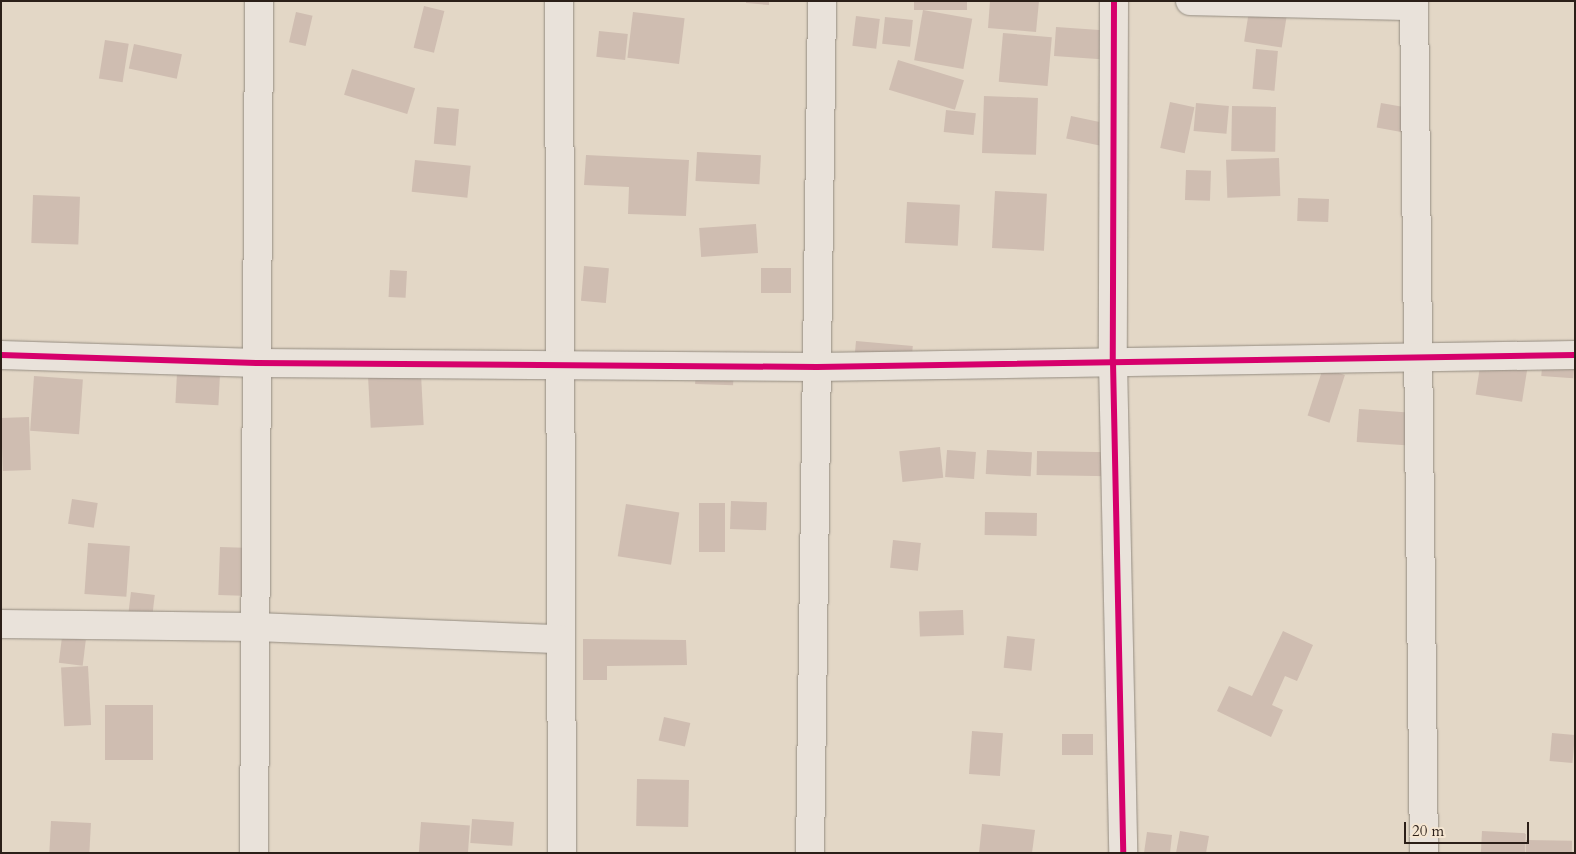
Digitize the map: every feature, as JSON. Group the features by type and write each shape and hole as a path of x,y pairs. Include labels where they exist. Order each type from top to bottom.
{"street":[{"path":"254,853 259,1"},
{"path":"559,1 562,853"},
{"path":"810,853 822,1"},
{"path":"1114,1 1113,362 1123,853"},
{"path":"1190,1 1414,3 1424,853"},
{"path":"1,355 257,362 817,367 1575,355"},
{"path":"1,624 256,627 561,640"}],"building":[{"path":"746,1 769,1 769,5 746,3"},
{"path":"914,1 967,1 967,10 914,10"},
{"path":"990,1 1039,1 1036,32 988,28"},
{"path":"424,6 444,11 434,53 414,48"},
{"path":"923,10 972,19 963,69 914,60"},
{"path":"1249,11 1287,17 1282,48 1244,42"},
{"path":"296,12 313,16 306,46 289,42"},
{"path":"633,12 685,18 679,64 627,58"},
{"path":"856,16 880,19 876,49 852,46"},
{"path":"885,17 913,20 910,47 882,44"},
{"path":"1056,27 1107,31 1105,59 1054,56"},
{"path":"599,31 628,34 625,60 596,57"},
{"path":"1003,33 1052,37 1048,86 999,82"},
{"path":"105,40 129,44 123,82 99,79"},
{"path":"134,44 182,54 177,79 129,68"},
{"path":"1256,49 1278,51 1274,91 1253,89"},
{"path":"898,60 964,80 955,110 889,90"},
{"path":"352,69 415,88 407,114 344,95"},
{"path":"984,96 1038,98 1036,155 982,153"},
{"path":"1170,102 1194,107 1185,153 1160,148"},
{"path":"1196,103 1229,106 1226,134 1194,131"},
{"path":"1381,103 1410,108 1405,133 1377,128"},
{"path":"1232,106 1276,107 1275,152 1231,151"},
{"path":"437,107 459,109 456,146 434,144"},
{"path":"946,110 976,113 974,135 944,132"},
{"path":"1071,116 1109,124 1104,147 1066,138"},
{"path":"697,152 761,155 759,184 695,181"},
{"path":"586,155 689,160 686,216 628,214 629,187 584,185"},
{"path":"1279,158 1280,196 1227,198 1226,160"},
{"path":"415,160 471,166 467,198 412,192"},
{"path":"1186,170 1211,171 1210,201 1185,200"},
{"path":"995,191 1047,194 1044,251 992,248"},
{"path":"33,195 80,197 78,245 31,243"},
{"path":"1298,198 1329,199 1328,222 1297,221"},
{"path":"907,202 960,205 958,246 905,243"},
{"path":"756,224 758,253 701,257 699,228"},
{"path":"584,266 609,268 606,303 581,301"},
{"path":"761,268 791,268 791,293 761,293"},
{"path":"390,270 407,271 406,298 389,297"},
{"path":"856,341 913,346 910,375 853,370"},
{"path":"1483,348 1529,355 1522,402 1476,394"},
{"path":"1543,352 1575,354 1573,378 1541,376"},
{"path":"178,354 221,356 218,405 175,403"},
{"path":"696,359 734,360 733,385 695,384"},
{"path":"1323,368 1345,375 1329,423 1308,416"},
{"path":"421,374 424,425 371,428 368,377"},
{"path":"34,376 83,379 79,434 30,431"},
{"path":"1359,409 1412,413 1410,446 1357,442"},
{"path":"29,417 31,470 3,471 1,418"},
{"path":"940,447 943,478 902,482 899,451"},
{"path":"947,450 976,452 974,479 945,477"},
{"path":"987,450 1032,452 1031,476 986,474"},
{"path":"1037,451 1110,452 1110,476 1037,475"},
{"path":"72,499 98,503 94,528 68,524"},
{"path":"731,501 767,502 766,530 730,529"},
{"path":"699,503 725,503 725,552 699,552"},
{"path":"626,504 679,512 671,565 618,556"},
{"path":"985,512 1037,513 1037,536 985,535"},
{"path":"893,540 921,543 918,571 890,568"},
{"path":"88,543 130,546 126,597 84,594"},
{"path":"220,547 244,548 242,596 218,595"},
{"path":"131,592 155,595 151,625 127,622"},
{"path":"963,610 964,635 920,637 919,612"},
{"path":"1283,631 1313,645 1297,681 1285,676 1272,705 1283,710 1271,737 1217,711 1229,686 1252,696"},
{"path":"1007,636 1035,639 1032,671 1004,668"},
{"path":"62,637 86,640 83,666 59,663"},
{"path":"583,639 686,640 687,665 607,666 607,680 583,680"},
{"path":"88,666 91,725 64,726 61,667"},
{"path":"105,705 153,705 153,760 105,760"},
{"path":"664,717 690,723 685,746 659,740"},
{"path":"972,731 1003,733 1000,776 969,774"},
{"path":"1552,733 1575,735 1572,763 1550,761"},
{"path":"1062,734 1093,734 1093,755 1062,755"},
{"path":"637,779 689,780 688,827 636,826"},
{"path":"472,819 514,822 512,846 470,843"},
{"path":"51,821 91,823 89,853 49,853"},
{"path":"421,822 470,825 468,853 419,853"},
{"path":"982,824 1035,830 1032,853 979,853"},
{"path":"1180,831 1209,836 1206,853 1176,853"},
{"path":"1482,831 1526,833 1525,853 1481,853"},
{"path":"1147,832 1172,835 1170,853 1144,853"},
{"path":"1526,840 1572,841 1572,853 1526,853"}],"cycle path":[{"path":"1114,1 1113,362 1123,853"},
{"path":"1,355 257,363 817,367 1575,355"}]}
